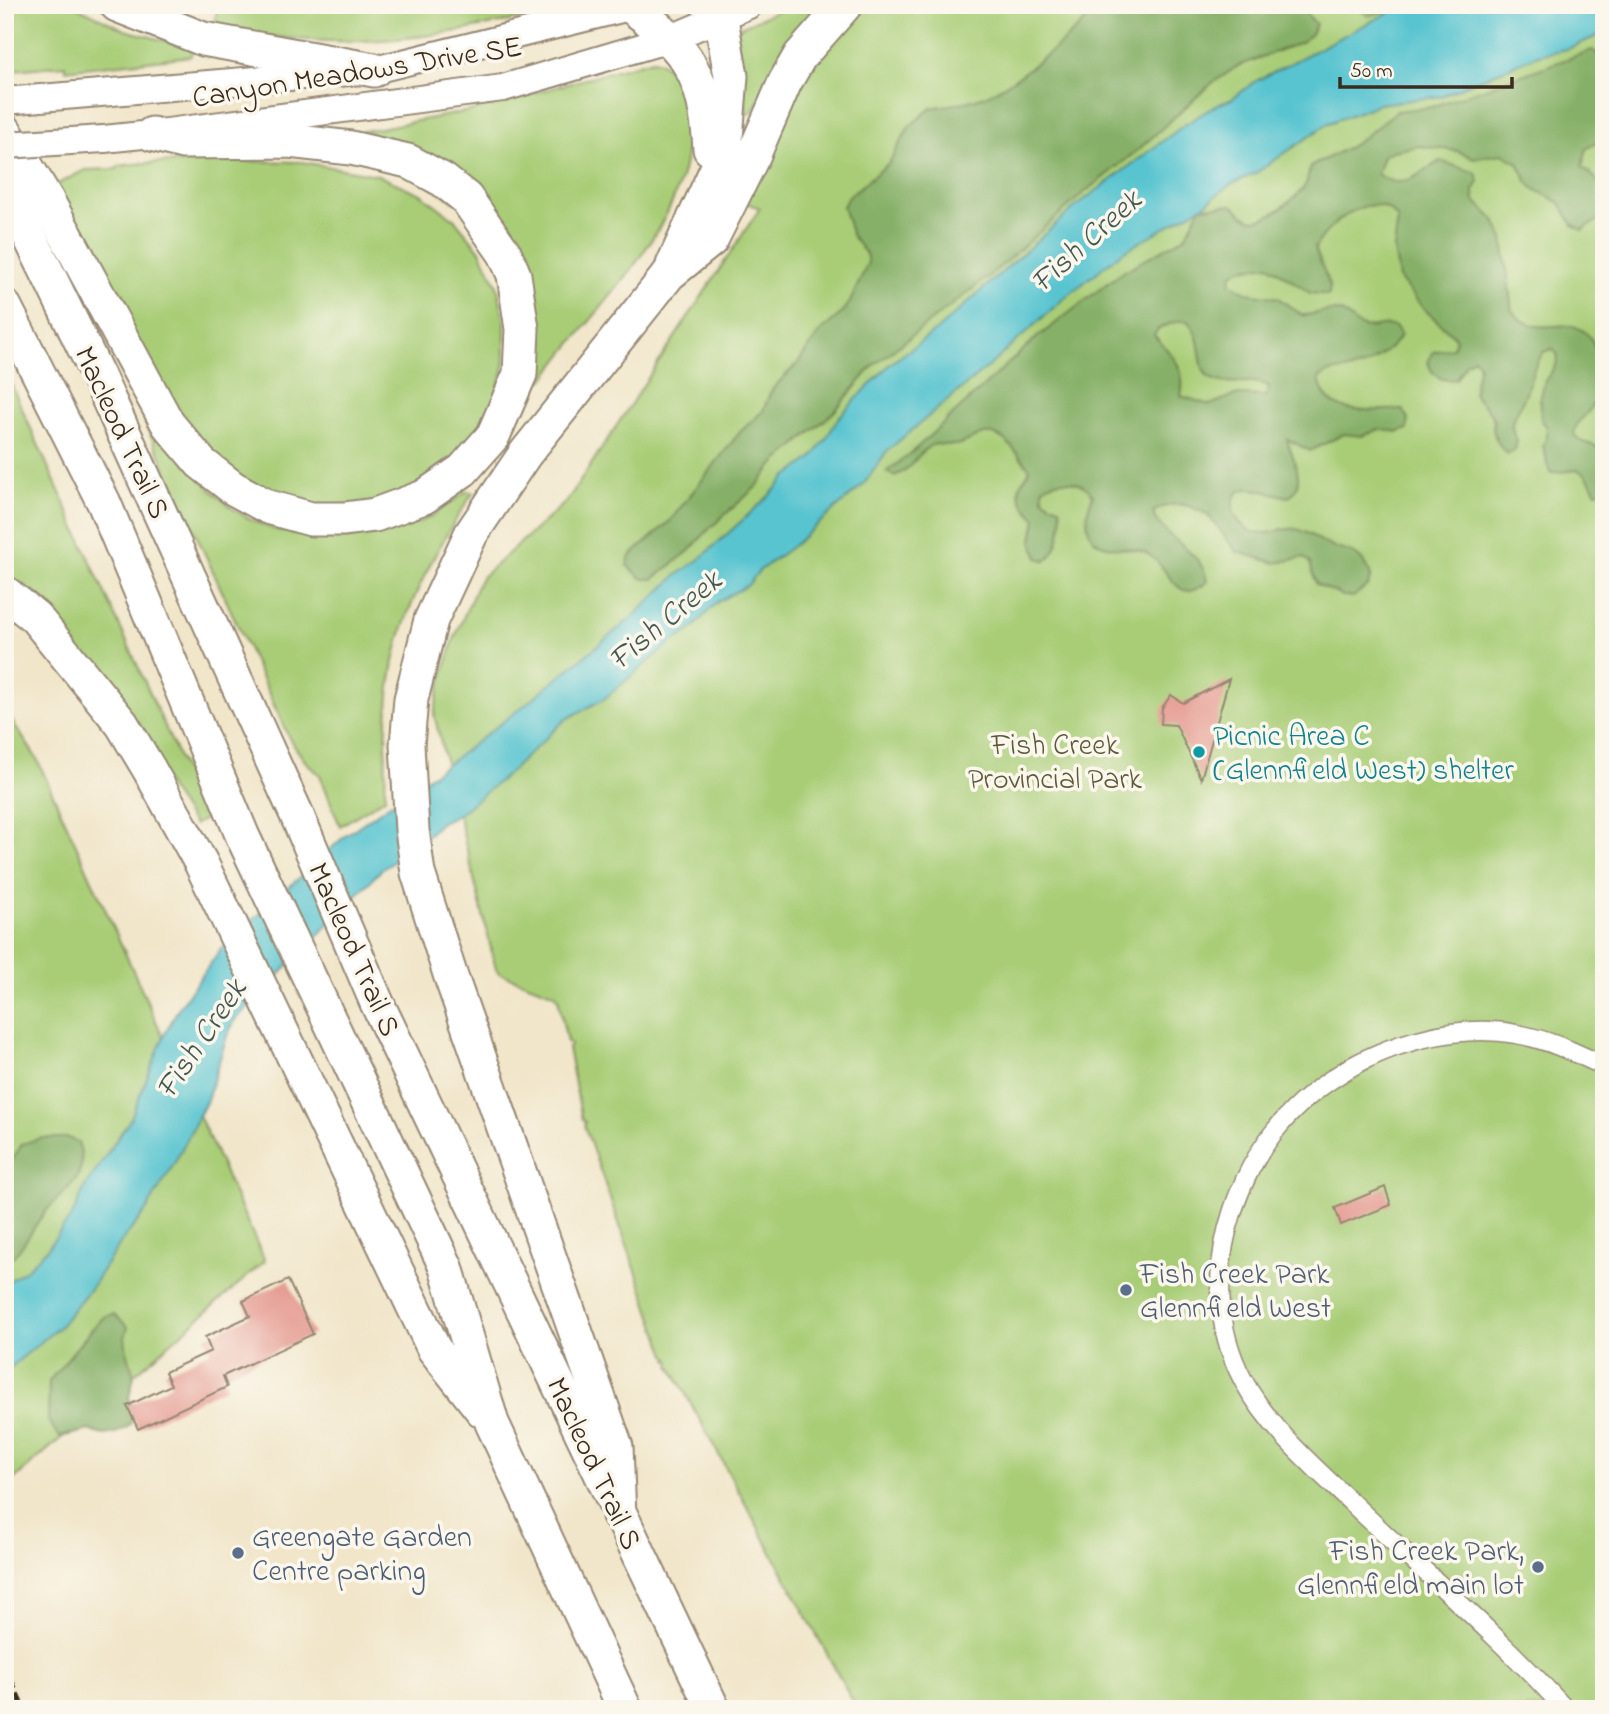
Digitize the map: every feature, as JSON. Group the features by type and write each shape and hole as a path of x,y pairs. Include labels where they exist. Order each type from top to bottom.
{"highway":[{"path":"117,5 203,39 374,70"},
{"path":"620,1516 616,1447 450,974 418,873 407,745 411,699 431,620 471,534 525,454 669,274 711,240 754,154 785,82 800,56 845,5"},
{"path":"635,6 684,56 704,96 712,182"},
{"path":"669,274 725,151 730,76 721,9"},
{"path":"5,131 53,212 168,424 201,463 233,488 268,507 289,513 311,519 344,519 375,515 424,496 463,470 493,436 520,374 522,329 514,275 505,254 466,198 443,180 408,161 351,148 289,141 183,142 152,134"},
{"name":"Macleod Trail S","path":"5,186 98,376 296,813 377,1003 713,1709"},
{"name":"Macleod Trail S","path":"5,307 104,503 243,837 446,1267 492,1423 625,1709"},
{"path":"5,593 35,617 122,724 201,863 434,1349 492,1423"}],"main road":[{"name":"Canyon Meadows Drive SE","path":"5,101 374,70 577,13 635,6"},
{"name":"Canyon Meadows Drive SE","path":"5,145 152,134 503,88 669,39 721,9"}],"street":[{"path":"1561,1705 1534,1674 1315,1467 1273,1422 1243,1379 1228,1342 1218,1282 1230,1219 1256,1156 1276,1127 1307,1097 1348,1069 1391,1049 1456,1034 1489,1031 1515,1033 1539,1039 1604,1066"}],"green space":[{"path":"5,5 73,5 125,30 192,48 191,56 66,70 65,65 5,71"},
{"path":"219,5 562,5 526,18 465,30 393,39 320,41 215,29"},
{"path":"790,5 827,5 776,68 751,114 747,113 734,33 738,28"},
{"name":"Fish Creek Provincial Park","path":"862,5 1604,5 1604,1709 857,1709 670,1365 671,1361 666,1355 585,1122 582,1120 568,1048 571,1044 567,1042 558,998 555,994 499,973 496,969 434,714 454,639 480,579 567,501 760,208 746,203 788,103 825,40"},
{"path":"1097,5 1298,5 1316,24 1311,34 1302,42 1238,66 1211,84 993,273 873,366 834,412 775,463 756,487 689,551 653,579 643,579 627,566 630,556 669,522 740,432 763,411 776,385 797,364 820,332 843,312 850,302 868,263 866,254 852,236 843,206 848,197 889,163 909,127 931,108 975,99 1000,88 1065,40"},
{"path":"1355,5 1388,5 1385,11 1368,16"},
{"path":"1592,50 1604,58 1604,143 1594,144 1586,149 1582,167 1600,184 1604,220 1598,220 1583,230 1574,226 1559,202 1534,189 1518,163 1502,154 1474,158 1457,151 1420,146 1392,151 1383,156 1377,174 1387,180 1403,182 1441,161 1476,173 1479,182 1474,190 1474,200 1495,220 1503,239 1512,311 1534,326 1577,327 1587,334 1599,355 1601,375 1597,395 1577,425 1574,435 1581,441 1604,449 1604,490 1596,492 1586,475 1578,470 1550,473 1543,445 1547,437 1547,427 1541,420 1540,400 1545,381 1556,365 1558,355 1552,349 1543,352 1534,369 1512,422 1517,441 1515,450 1507,454 1496,439 1490,413 1473,393 1479,365 1474,358 1466,363 1456,379 1442,379 1432,371 1428,362 1433,352 1453,348 1456,338 1423,308 1399,278 1394,249 1398,219 1380,206 1361,208 1342,218 1315,248 1330,286 1329,295 1310,293 1269,265 1240,269 1232,274 1230,283 1248,293 1278,298 1302,315 1336,311 1344,313 1364,327 1396,327 1401,335 1366,365 1329,373 1319,378 1323,392 1330,401 1352,409 1403,410 1408,419 1408,429 1399,432 1380,429 1362,436 1344,434 1310,451 1287,439 1297,470 1295,491 1289,497 1245,489 1234,498 1235,515 1249,530 1266,533 1296,529 1330,546 1357,555 1371,576 1368,585 1353,597 1343,596 1316,584 1310,563 1304,557 1276,563 1237,552 1207,514 1180,504 1162,507 1153,512 1165,531 1198,561 1207,582 1188,591 1180,588 1148,554 1097,542 1091,536 1087,522 1093,495 1083,486 1070,481 1056,482 1043,488 1043,498 1060,507 1061,529 1051,556 1046,561 1038,558 1032,540 1036,519 1019,494 1021,484 1030,469 1010,445 991,434 984,434 957,445 930,446 900,473 894,476 886,472 910,454 1035,339 1121,273 1185,237 1201,207 1232,205 1250,219 1265,217 1289,202 1302,189 1307,182 1310,167 1355,144 1397,111 1432,107","holes":["1178,321 1187,321 1197,337 1202,363 1208,376 1228,383 1262,383 1269,386 1267,396 1235,395 1210,405 1181,396 1180,369 1154,335 1159,328"]},
{"path":"652,60 667,68 681,94 688,135 682,174 668,212 646,248 543,381 532,376 495,227 348,134 475,110"},
{"path":"302,162 377,175 421,194 454,219 479,249 497,285 505,322 505,363 495,401 475,439 449,467 385,503 310,508 233,475 177,414 52,187 85,170 117,169 118,166 145,163"},
{"path":"5,371 206,818 194,825 64,631 5,575"},
{"path":"152,420 188,466 231,507 274,529 325,537 376,534 422,521 467,491 473,493 429,567 403,627 393,666 388,704 385,798 340,826 320,775 305,761 290,740 145,423"},
{"path":"5,710 37,759 265,1261 5,1487"},
{"path":"41,1138 68,1138 78,1142 81,1154 79,1173 5,1264 5,1172 22,1144"},
{"path":"114,1314 128,1327 126,1347 134,1376 129,1397 134,1416 129,1426 119,1432 105,1435 89,1430 60,1437 48,1421 49,1381 91,1330 105,1316"}],"water":[{"name":"Fish Creek","path":"1403,5 1604,5 1604,33 1570,48 1538,55 1441,96 1379,104 1329,123 1256,173 1230,185 1204,205 1121,253 1061,301 997,359 887,451 864,484 794,545 759,571 748,585 717,602 690,631 672,642 604,699 566,719 509,773 459,814 441,822 414,848 381,870 235,1020 227,1036 207,1100 146,1211 60,1326 5,1372 5,1284 27,1269 46,1250 73,1214 85,1187 131,1118 165,1033 178,1009 221,949 346,835 453,760 526,704 635,615 677,575 701,558 786,477 812,458 839,417 890,364 937,330 1076,206 1183,126 1213,107 1232,99 1254,82"}],"building":[{"name":"Picnic Area C (Glennfield West) shelter","path":"1229,679 1201,779 1176,725 1161,724 1162,708 1171,695 1183,703"},
{"path":"1385,1187 1391,1205 1341,1225 1335,1208"},
{"path":"288,1280 313,1334 223,1376 227,1387 138,1429 127,1406 171,1385 165,1372 211,1351 205,1337 250,1316 243,1301"}],"railway":[{"path":"5,1666 24,1709"}],"place":[{"name":"Picnic Area C (Glennfield West) shelter","path":"1199,752"},
{"name":"Fish Creek Park Glennfield West","path":"1126,1290"},
{"name":"Greengate Garden Centre parking","path":"238,1553"},
{"name":"Fish Creek Park, Glennfield main lot","path":"1538,1567"}]}
